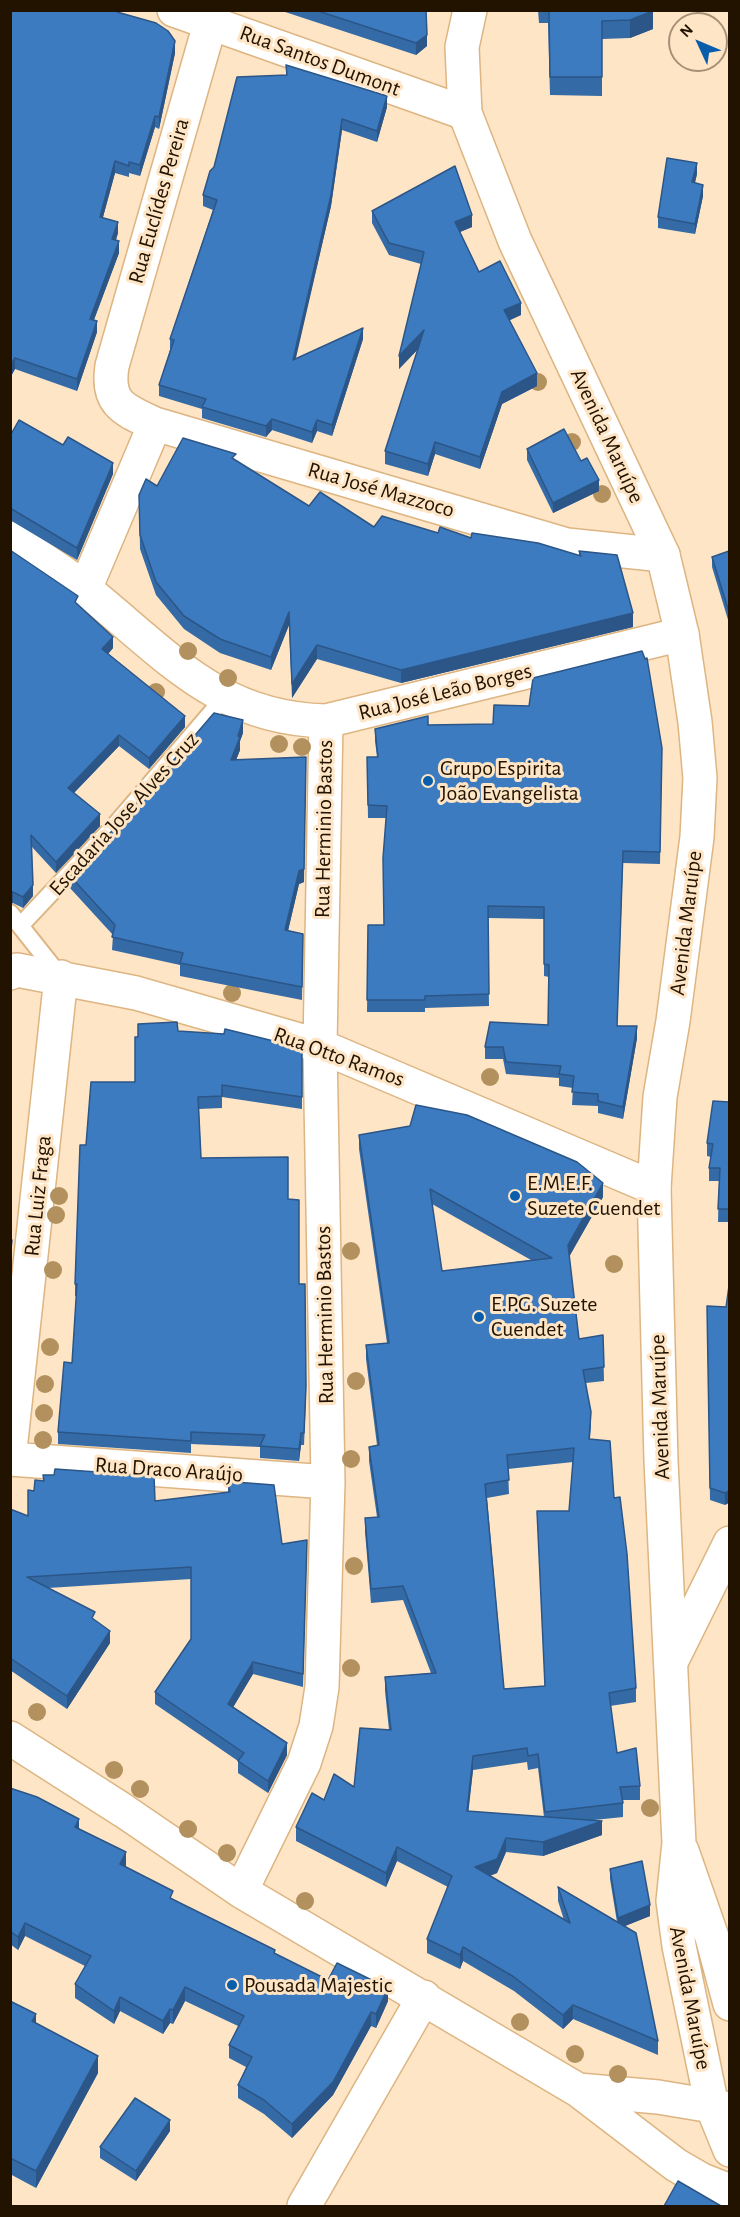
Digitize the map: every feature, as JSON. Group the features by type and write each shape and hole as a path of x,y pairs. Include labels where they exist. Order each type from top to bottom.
{"street":[{"name":"Rua Santos Dumont","path":"174,10 212,16 465,113"},
{"name":"Avenida Maruípe","path":"448,10 462,47"},
{"name":"Avenida Maruípe","path":"470,10 462,47 465,113 520,250 663,555 682,634 695,722 700,778 687,920 660,1097 654,1188 661,1461 679,1843 673,1901 689,2005 721,2107 729,2150"},
{"name":"Rua Euclídes Pereira","path":"111,393 112,366 212,16"},
{"name":"Rua José Mazzoco","path":"111,393 127,412 155,424 567,544 663,555"},
{"path":"85,589 155,424"},
{"name":"Rua José Leão Borges","path":"10,538 85,589 161,655 224,698 291,721 326,721 682,634"},
{"name":"Rua Herminio Bastos","path":"241,1892 304,1762 315,1726 322,1687 328,1482 320,1046 326,721"},
{"name":"Rua Otto Ramos","path":"10,973 17,970 136,993 320,1046 654,1188"},
{"name":"Rua Luiz Fraga","path":"10,1450 61,977"},
{"name":"Rua Draco Araújo","path":"10,1459 328,1482"},
{"path":"671,1662 729,1543"},
{"path":"10,1737 124,1810 241,1892 424,1997 578,2090 676,2165 702,2180 729,2191"},
{"name":"Avenida Maruípe","path":"679,1843 721,1942 729,2004"},
{"path":"304,2206 424,1997"},
{"path":"578,2090 658,2097 721,2107"}],"lane":[{"name":"Escadaria Jose Alves Cruz","path":"15,920 116,824 224,698"},
{"path":"15,920 61,977"}],"building":[{"path":"10,10 118,10 117,12 156,23 168,31 175,41 159,117 155,116 140,165 129,162 129,166 115,161 100,217 118,222 112,239 119,241 90,319 97,321 77,379 15,358 10,366"},
{"path":"315,10 426,10 427,35 416,43"},
{"path":"549,10 653,11 630,20 602,21 602,77 550,77"},
{"path":"286,65 387,96 377,131 342,119 331,195 293,360 363,328 332,425 317,420 312,432 272,419 266,426 202,407 206,399 159,385 174,340 170,339 217,200 203,195 210,171 214,167 237,77 287,75"},
{"path":"667,158 697,163 692,182 703,185 695,224 658,217"},
{"path":"455,166 472,215 455,222 479,272 500,261 521,303 504,310 537,373 502,392 480,457 435,442 428,464 385,451 424,330 399,356 424,252 389,243 372,211"},
{"path":"19,420 63,445 68,437 113,463 77,548 10,508 10,436"},
{"path":"564,429 581,461 587,458 599,480 553,503 527,449"},
{"path":"183,438 236,454 232,458 309,506 320,492 374,527 382,516 438,533 440,527 471,538 472,533 538,543 581,556 579,551 617,555 633,613 401,670 317,645 292,684 289,612 271,657 220,639 184,616 156,582 140,535 139,495 146,479 157,486"},
{"path":"10,550 78,596 75,602 113,637 102,649 185,716 149,758 119,735 68,788 100,814 56,862 31,835 33,885 23,897 10,892"},
{"path":"729,551 729,612 712,557"},
{"path":"642,651 645,659 647,658 662,748 660,852 623,851 617,1026 637,1026 623,1107 598,1101 598,1094 572,1092 574,1076 559,1074 561,1066 506,1062 503,1047 485,1047 490,1022 548,1025 549,965 544,964 544,907 488,906 489,994 425,996 425,1000 367,1000 368,925 384,925 383,858 387,806 368,805 367,757 378,757 375,729 428,716 428,725 493,724 494,705 529,706 533,678"},
{"path":"214,713 243,720 238,736 240,737 231,760 306,757 304,869 299,871 285,930 303,934 302,987 180,963 183,953 112,937 115,925 70,876 124,818"},
{"path":"177,1022 178,1031 224,1034 225,1029 302,1048 302,1097 222,1085 222,1096 198,1097 201,1158 288,1157 288,1199 299,1200 299,1284 305,1284 306,1386 304,1433 301,1433 299,1449 260,1446 265,1435 191,1432 191,1441 58,1432 64,1362 72,1363 77,1284 75,1284 80,1145 86,1145 91,1082 135,1082 135,1037 138,1037 138,1024"},
{"path":"713,1101 729,1102 729,1209 718,1209 720,1168 709,1168 713,1144 707,1143"},
{"path":"416,1105 467,1115 577,1162 603,1183 568,1245 579,1339 603,1335 604,1367 583,1370 591,1412 589,1439 610,1441 614,1498 620,1497 627,1554 636,1688 609,1693 617,1753 636,1748 640,1786 620,1787 623,1803 545,1812 538,1754 528,1756 527,1748 473,1756 467,1811 602,1821 543,1842 506,1838 497,1859 475,1867 570,1923 558,1887 636,1933 658,2041 573,2005 563,2015 514,1977 463,1947 460,1955 427,1939 452,1876 397,1847 386,1873 296,1827 312,1793 324,1800 334,1774 354,1787 360,1728 391,1730 385,1677 436,1673 403,1586 371,1589 365,1518 379,1517 369,1447 379,1445 366,1345 389,1343 359,1135 410,1126","holes":["430,1189 552,1258 442,1271","574,1448 569,1511 537,1511 545,1686 504,1689 485,1484 509,1480 507,1455"]},
{"path":"729,1286 729,1491 725,1493 710,1488 707,1306 726,1307"},
{"path":"55,1469 154,1476 155,1501 230,1492 228,1483 235,1482 274,1485 282,1544 307,1540 303,1674 253,1662 228,1704 287,1743 268,1781 238,1761 244,1753 155,1692 191,1639 191,1567 27,1577 95,1612 92,1618 110,1631 67,1696 10,1658 10,1509 28,1516 28,1490 34,1491 35,1480 44,1481 43,1475 54,1475"},
{"path":"10,1788 37,1797 79,1819 75,1827 126,1852 120,1864 173,1891 170,1898 275,1950 274,1953 328,1980 337,1963 388,1988 376,2014 371,2012 333,2082 292,2124 264,2100 238,2085 252,2057 229,2045 244,2016 185,1987 173,2010 170,2009 163,2021 120,1997 114,2011 75,1984 91,1956 25,1923 18,1937 10,1931"},
{"path":"642,1861 650,1905 618,1918 610,1869"},
{"path":"10,2001 36,2014 32,2021 98,2056 36,2171 10,2158"},
{"path":"135,2098 170,2120 136,2171 100,2147"},
{"path":"678,2181 721,2206 664,2206"}],"place":[{"name":"Grupo Espirita João Evangelista","path":"428,781"},
{"name":"E.M.E.F. Suzete Cuendet","path":"515,1196"},
{"name":"E.P.G. Suzete Cuendet","path":"479,1317"},
{"name":"Pousada Majestic","path":"232,1985"}]}
